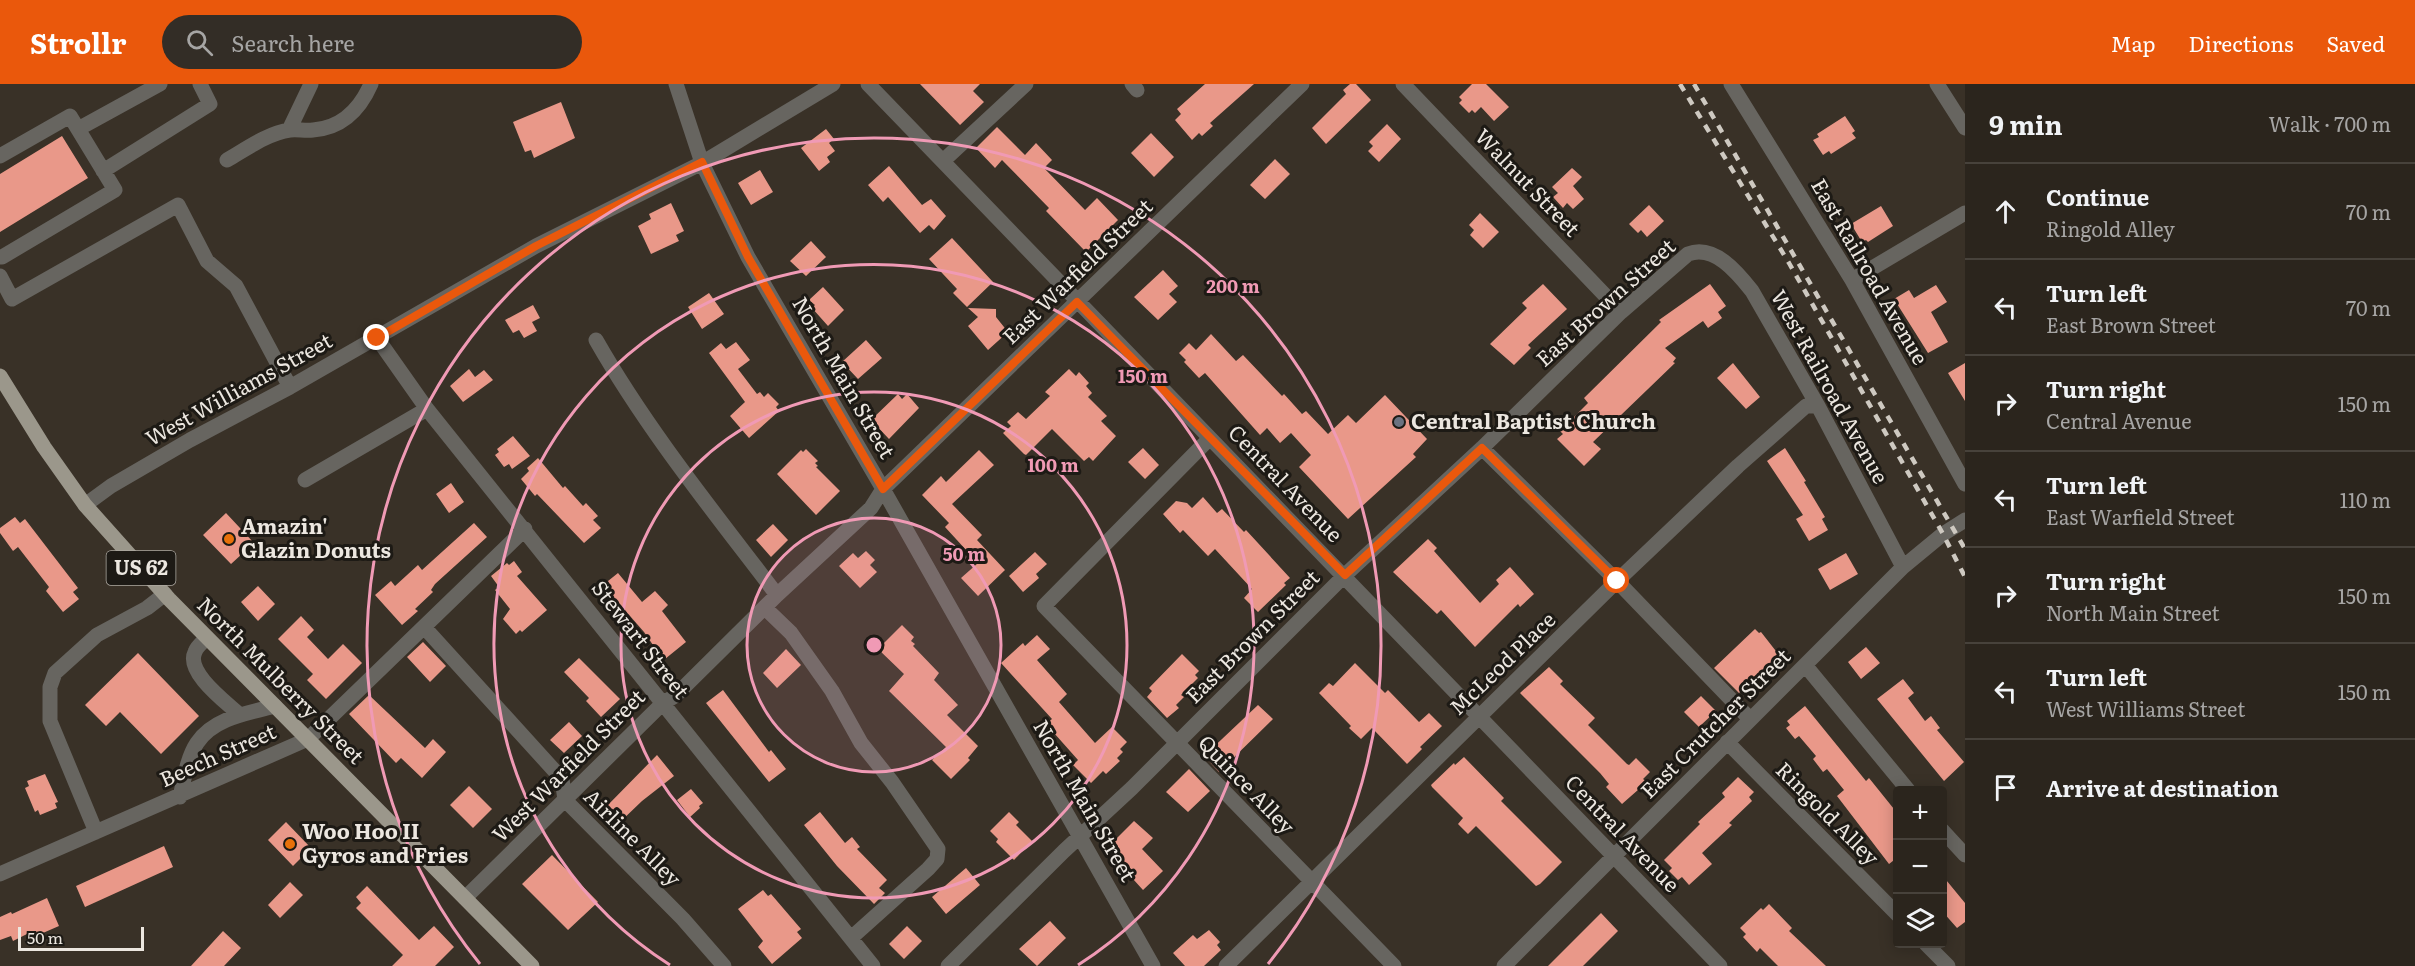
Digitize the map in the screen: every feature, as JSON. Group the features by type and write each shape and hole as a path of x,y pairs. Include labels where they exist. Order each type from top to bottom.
{"main road":[{"name":"North Mulberry Street","path":"2,383 85,505 165,594 532,966"}],"street":[{"path":"78,129 160,84"},
{"path":"104,171 210,104 200,84"},
{"path":"227,160 261,140 289,130 313,130 336,125 350,115 365,98 372,84"},
{"name":"North Main Street","path":"676,84 702,162 748,257 883,489 1153,966"},
{"name":"West Williams Street","path":"85,505 111,486 190,440 290,387 536,246 702,162 833,84"},
{"name":"Central Avenue","path":"868,84 1077,302 1345,575 1720,966"},
{"path":"943,161 1026,84"},
{"name":"East Warfield Street","path":"883,489 1302,84"},
{"name":"Walnut Street","path":"1403,84 1622,312"},
{"name":"East Railroad Avenue","path":"1731,84 1852,280 1965,484"},
{"path":"1937,84 1965,128"},
{"path":"289,130 311,85"},
{"path":"0,156 70,116 115,190 0,257"},
{"path":"0,276 12,298 178,205 207,261 236,286 290,387"},
{"path":"1852,280 1965,213"},
{"name":"East Brown Street","path":"948,966 1345,575 1482,448 1622,312 1694,251"},
{"name":"West Railroad Avenue","path":"1694,251 1715,255 1740,275 1752,291 1818,406 1903,567"},
{"name":"Stewart Street","path":"377,338 428,409 873,966"},
{"path":"596,340 615,373 674,460 777,595"},
{"name":"McLeod Place","path":"1226,966 1617,581 1738,466 1806,406 1818,406"},
{"path":"305,480 428,409"},
{"name":"Quince Alley","path":"1210,438 1044,606 1394,966"},
{"path":"1482,448 1617,581 1750,719"},
{"name":"West Warfield Street","path":"465,898 663,703 675,696 777,595 871,508 883,489"},
{"name":"East Crutcher Street","path":"1504,966 1903,567 1943,534 1965,520"},
{"name":"Beech Street","path":"2,868 180,797 308,739 525,529"},
{"path":"96,832 50,721 50,687 55,673 97,635 147,608 165,594"},
{"path":"765,608 791,633 832,690 861,743 892,782 939,849 937,860 851,938"},
{"name":"Airline Alley","path":"424,627 562,779 565,800 683,919 724,966"},
{"path":"207,638 196,650 193,666 200,677 240,715"},
{"path":"1805,665 1905,786"},
{"path":"180,797 197,743 214,726 240,715 275,706"},
{"name":"Ringold Alley","path":"1727,742 1893,910"},
{"path":"1947,835 1965,855"},
{"path":"1930,948 1948,966"}],"building":[{"path":"920,84 980,84 973,91 984,102 960,125"},
{"path":"1205,84 1254,84 1210,123 1213,126 1202,136 1199,133 1192,140 1175,120 1181,114 1177,109"},
{"path":"1350,84 1356,84 1371,100 1326,144 1312,128 1346,94 1343,90"},
{"path":"1472,84 1486,84 1509,107 1494,121 1481,107 1475,113 1472,110 1469,113 1459,103 1462,100 1459,97"},
{"path":"561,102 575,138 534,158 531,150 525,152 513,122"},
{"path":"1845,116 1855,131 1852,133 1856,138 1831,154 1829,151 1823,155 1813,140 1819,137 1817,134"},
{"path":"1387,124 1401,139 1379,162 1368,151 1373,146 1369,142"},
{"path":"997,127 1025,155 1036,143 1052,160 1044,168 1085,210 1097,198 1118,220 1086,252 1046,211 1049,208 1002,160 995,168 976,148"},
{"path":"826,129 834,139 829,143 835,151 827,157 830,162 819,171 801,148"},
{"path":"1151,133 1174,157 1154,177 1131,153"},
{"path":"62,136 88,178 0,232 0,174"},
{"path":"1275,159 1290,174 1265,199 1250,185"},
{"path":"889,166 922,205 931,199 946,216 934,230 929,225 920,233 888,197 883,202 868,185"},
{"path":"1572,168 1582,177 1573,186 1584,199 1573,209 1567,203 1563,208 1553,197 1558,193 1552,187"},
{"path":"760,170 773,192 751,205 738,183"},
{"path":"671,203 684,231 676,235 679,241 651,254 638,226 651,219 649,214"},
{"path":"1649,205 1664,221 1647,237 1641,230 1638,233 1629,224"},
{"path":"1881,206 1893,226 1868,242 1866,240 1862,242 1851,224"},
{"path":"1480,213 1499,232 1483,248 1470,235 1474,230 1469,225"},
{"path":"952,238 993,282 967,307 953,293 957,289 929,259"},
{"path":"811,241 826,257 806,276 790,261"},
{"path":"1163,270 1178,286 1169,294 1177,302 1158,320 1134,297"},
{"path":"1543,284 1567,309 1528,345 1531,348 1514,365 1490,344 1527,308 1522,303"},
{"path":"1710,284 1726,306 1718,312 1722,318 1708,328 1703,321 1665,348 1676,358 1673,362 1675,363 1593,442 1601,449 1584,466 1557,439 1563,434 1560,431 1588,403 1584,398 1661,322 1659,320"},
{"path":"1936,285 1947,302 1931,312 1948,342 1928,353 1894,299 1909,290 1914,298"},
{"path":"823,287 844,310 828,326 812,308 815,305 809,300"},
{"path":"709,293 724,314 702,329 688,307"},
{"path":"533,305 540,318 532,322 537,331 524,338 519,330 513,333 505,320"},
{"path":"968,308 996,309 996,317 1008,332 988,350 968,326 978,317"},
{"path":"1211,334 1236,361 1243,355 1282,396 1284,394 1302,414 1306,411 1328,434 1348,415 1356,423 1385,395 1427,439 1413,454 1416,457 1348,519 1299,467 1311,455 1291,433 1280,443 1267,428 1260,435 1205,373 1199,378 1184,362 1186,360 1179,353 1189,343 1196,350"},
{"path":"866,340 882,358 858,379 842,362"},
{"path":"736,342 750,360 738,369 757,394 760,392 764,397 768,393 779,404 776,407 779,411 749,438 730,416 745,402 709,353 721,343 726,349"},
{"path":"1733,363 1760,397 1746,409 1717,378"},
{"path":"1965,363 1965,401 1948,373"},
{"path":"469,369 475,377 484,370 493,380 463,402 450,386"},
{"path":"1069,369 1076,376 1079,372 1089,383 1086,386 1092,393 1088,397 1107,416 1101,421 1116,436 1093,461 1089,457 1084,461 1052,429 1026,455 1024,454 1003,433 1011,426 1007,422 1018,412 1026,419 1050,396 1045,392"},
{"path":"898,394 902,399 907,394 919,408 889,439 871,420"},
{"path":"513,436 530,456 512,469 509,464 504,467 495,455 499,452 497,449"},
{"path":"1143,448 1159,465 1145,479 1128,462"},
{"path":"1785,448 1825,517 1822,519 1828,530 1809,541 1796,519 1803,515 1767,461"},
{"path":"806,449 818,461 815,463 818,466 816,467 840,491 816,515 777,474 801,450 803,452"},
{"path":"979,450 994,465 952,504 982,535 977,540 1005,570 978,596 961,578 978,563 945,527 949,523 922,495 941,476 946,482"},
{"path":"538,458 563,488 565,486 583,506 586,503 598,516 593,520 601,528 584,543 537,494 535,496 521,479 529,471 527,468"},
{"path":"451,483 464,502 449,513 436,494"},
{"path":"1203,497 1217,513 1222,509 1244,532 1246,530 1290,578 1284,583 1286,585 1258,612 1244,598 1252,589 1215,549 1208,556 1183,530 1180,533 1163,514 1176,501 1187,503 1192,508"},
{"name":"Amazin' Glazin Donuts","path":"226,513 254,543 231,564 203,535"},
{"path":"15,517 20,523 25,519 78,588 73,592 79,599 63,612 46,591 49,587 18,547 13,551 0,533 0,528"},
{"path":"474,523 487,537 435,584 431,590 433,592 415,609 418,611 402,625 375,595 391,581 395,586 418,565 422,570"},
{"path":"773,524 788,540 771,557 756,540"},
{"path":"1428,539 1437,548 1434,551 1480,603 1499,584 1496,580 1510,567 1534,594 1520,607 1518,604 1475,647 1441,610 1437,614 1393,572"},
{"path":"866,551 875,560 870,565 877,572 860,588 839,566 853,553 858,558"},
{"path":"1035,552 1047,564 1036,574 1039,578 1023,592 1009,576"},
{"path":"1846,553 1858,574 1830,590 1818,569"},
{"path":"514,561 522,572 517,576 547,610 522,632 520,630 516,634 503,619 510,609 495,590 499,587 491,576 507,563 509,565"},
{"path":"618,573 642,602 655,591 668,605 662,611 686,642 665,659 660,661 649,648 653,645 644,632 616,600 612,604 600,590"},
{"path":"258,586 275,604 258,621 241,602"},
{"path":"301,616 314,630 307,637 328,659 343,644 362,663 326,699 307,680 313,674 278,639"},
{"path":"902,625 914,637 911,641 915,644 913,646 939,673 934,680 958,705 947,715 978,746 968,758 970,760 951,779 932,760 946,747 889,691 904,674 878,649"},
{"path":"1755,629 1761,632 1779,655 1739,693 1714,668"},
{"path":"1037,635 1050,649 1037,660 1067,694 1059,702 1095,743 1112,727 1127,742 1120,749 1123,752 1117,758 1120,761 1106,774 1103,771 1091,783 1073,765 1078,760 1046,724 1052,719 1001,663 1023,643 1025,646"},
{"path":"423,642 446,666 430,682 407,657"},
{"path":"1866,647 1880,663 1861,679 1848,662"},
{"path":"786,649 801,665 777,688 763,673"},
{"path":"138,653 199,716 161,754 120,712 106,726 85,705"},
{"path":"1182,654 1199,671 1195,675 1198,678 1181,695 1184,697 1176,705 1179,708 1167,718 1147,697 1152,691 1149,688"},
{"path":"579,658 620,699 601,717 586,701 589,698 564,672"},
{"path":"1355,663 1385,693 1388,690 1419,722 1429,713 1442,726 1420,747 1422,749 1407,764 1372,728 1361,739 1319,693 1329,683 1333,686"},
{"path":"1549,667 1563,681 1560,684 1595,718 1588,725 1627,764 1629,765 1636,758 1650,772 1643,779 1647,782 1622,804 1606,787 1609,784 1600,773 1520,693"},
{"path":"1903,679 1914,693 1908,698 1925,721 1931,716 1940,728 1937,730 1964,762 1944,781 1877,699"},
{"path":"723,690 769,752 771,750 786,769 769,782 706,703"},
{"path":"369,695 425,748 433,739 446,752 422,778 401,758 396,763 349,714"},
{"path":"1701,696 1716,711 1699,727 1684,712"},
{"path":"1258,705 1273,719 1219,772 1204,756"},
{"path":"1805,706 1866,781 1869,778 1893,808 1893,861 1889,864 1837,796 1844,790 1827,769 1823,772 1813,759 1816,756 1799,736 1795,739 1786,728 1790,725 1787,721"},
{"path":"569,722 582,736 564,753 550,740"},
{"path":"657,755 674,776 642,801 618,824 604,809"},
{"path":"1464,757 1504,798 1501,801 1562,862 1540,884 1536,886 1476,826 1468,834 1458,824 1463,818 1432,787 1431,785 1454,763 1455,765"},
{"path":"1189,769 1210,791 1188,812 1166,792"},
{"path":"45,774 58,802 55,803 57,808 40,815 38,810 35,812 25,788 29,786 27,781"},
{"path":"1738,777 1754,792 1749,797 1752,801 1729,823 1732,825 1702,853 1712,864 1689,885 1682,877 1678,880 1669,871 1672,868 1664,860 1700,824 1698,822 1725,797 1722,793"},
{"path":"469,786 492,809 473,828 450,805"},
{"path":"691,789 703,803 690,817 677,800"},
{"path":"820,812 845,843 852,837 860,847 857,849 887,880 879,888 885,893 874,904 837,866 804,825"},
{"path":"1009,812 1019,822 1016,825 1032,841 1014,860 996,842 998,839 990,831"},
{"path":"1134,821 1153,838 1142,849 1163,871 1143,890 1133,879 1135,877 1131,873 1133,871 1109,846"},
{"name":"Woo Hoo II Gyros and Fries","path":"286,822 311,848 293,866 268,840"},
{"path":"164,846 173,867 85,907 76,886"},
{"path":"552,855 598,902 568,930 522,884"},
{"path":"966,868 980,885 946,914 932,897"},
{"path":"1947,881 1965,903 1965,922 1957,928 1947,917"},
{"path":"290,882 303,895 280,918 268,905"},
{"path":"367,886 419,940 434,926 454,947 435,966 392,966 403,955 356,908 361,903 356,897"},
{"path":"763,890 768,896 771,894 801,929 797,932 802,938 772,964 758,947 763,941 738,909"},
{"path":"47,898 59,926 36,936 33,931 13,941 11,936 0,940 0,917"},
{"path":"1769,904 1792,928 1789,931 1826,966 1778,966 1760,948 1757,952 1743,937 1746,934 1740,928 1761,908 1763,910"},
{"path":"1601,913 1618,931 1583,966 1548,966"},
{"path":"1050,921 1066,938 1037,966 1019,949"},
{"path":"907,926 922,941 904,959 889,944"},
{"path":"1209,930 1220,942 1217,945 1221,950 1204,966 1185,966 1173,953 1193,935 1197,939"},
{"path":"223,931 241,948 224,966 191,966"}],"railway":[{"path":"1680,84 1789,263 1943,534 1965,577"},
{"path":"1694,84 1965,549"}],"place":[{"name":"Central Baptist Church","path":"1399,422"},
{"name":"Amazin' Glazin Donuts","path":"229,539"},
{"name":"Woo Hoo II Gyros and Fries","path":"290,844"}],"route":[{"path":"377,338 536,246 702,162 748,257 883,489 1077,302 1345,575 1482,448 1617,581"}]}
